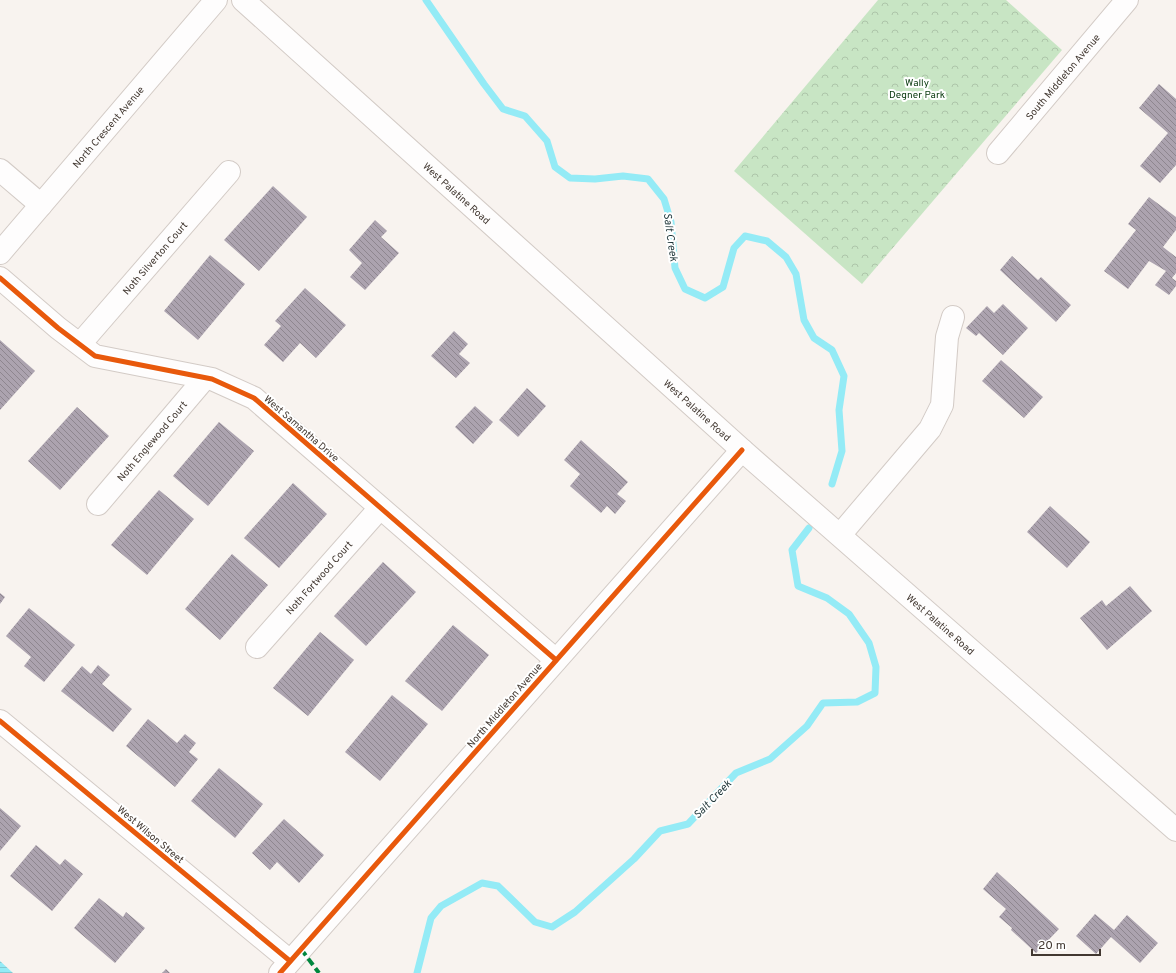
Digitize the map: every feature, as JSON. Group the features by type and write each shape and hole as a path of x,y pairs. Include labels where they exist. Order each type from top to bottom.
{"street":[{"name":"North Crescent Avenue","path":"0,253 216,0"},
{"name":"West Palatine Road","path":"242,0 742,450 1176,830"},
{"name":"South Middleton Avenue","path":"998,153 1127,0"},
{"path":"0,170 41,205"},
{"name":"Noth Silverton Court","path":"80,344 229,172"},
{"name":"West Samantha Drive","path":"0,278 96,356 212,379 254,398 556,660"},
{"path":"840,535 930,429 942,405 947,337 953,317"},
{"name":"Noth Englewood Court","path":"98,504 205,378"},
{"name":"North Middleton Avenue","path":"285,967 742,450"},
{"name":"Noth Fortwood Court","path":"257,647 380,508"},
{"name":"West Wilson Street","path":"0,721 285,967"}],"green space":[{"name":"Wally Degner Park","path":"878,0 1006,0 1062,50 862,284 734,171"}],"water":[{"path":"0,961 13,973 0,973"}],"building":[{"path":"1159,84 1176,99 1176,165 1160,183 1140,166 1168,133 1139,108"},
{"path":"273,186 307,217 259,271 224,240"},
{"path":"1149,197 1176,217 1176,230 1163,247 1176,257 1176,273 1172,278 1176,281 1176,286 1169,295 1155,285 1166,271 1149,261 1128,289 1104,271 1136,230 1128,224"},
{"path":"375,220 387,231 381,237 399,253 365,290 350,277 362,263 349,250"},
{"path":"210,255 245,284 198,340 164,311"},
{"path":"1012,256 1038,280 1041,277 1071,305 1056,322 1000,270"},
{"path":"305,288 346,325 316,358 300,343 283,362 264,345 281,326 275,321"},
{"path":"1003,304 1028,328 1003,355 979,333 976,336 966,328 987,306 994,313"},
{"path":"454,331 468,344 459,354 470,363 456,378 431,356"},
{"path":"0,340 35,371 0,410"},
{"path":"1001,360 1043,397 1024,418 982,381"},
{"path":"527,388 546,406 518,437 499,420"},
{"path":"475,406 493,422 473,444 455,427"},
{"path":"77,407 109,436 60,490 28,461"},
{"path":"219,422 254,451 208,506 173,476"},
{"path":"581,440 628,482 617,494 626,501 615,514 607,506 601,513 570,486 580,474 564,460"},
{"path":"293,483 327,514 279,568 244,538"},
{"path":"159,490 194,519 147,575 111,545"},
{"path":"1050,506 1090,542 1067,568 1027,532"},
{"path":"232,554 268,585 220,640 185,609"},
{"path":"383,562 416,592 366,646 334,616"},
{"path":"1130,586 1152,611 1107,650 1080,618 1102,600 1106,606"},
{"path":"0,593 5,597 0,604"},
{"path":"29,608 75,645 44,682 24,666 31,657 6,636"},
{"path":"453,625 489,655 442,711 405,681"},
{"path":"320,632 354,660 308,716 273,688"},
{"path":"98,665 110,675 102,684 132,709 113,732 61,691 82,666 91,674"},
{"path":"392,695 428,724 380,781 345,752"},
{"path":"148,719 177,743 185,734 196,743 189,752 198,759 175,787 126,746"},
{"path":"219,768 263,804 235,838 191,801"},
{"path":"0,808 21,826 0,851"},
{"path":"284,819 324,855 299,883 277,862 270,870 252,853"},
{"path":"36,845 60,865 65,859 83,874 52,911 10,876"},
{"path":"997,872 1059,929 1036,953 999,917 1006,909 983,889"},
{"path":"99,898 123,917 126,912 145,928 115,963 74,928"},
{"path":"1095,914 1114,930 1127,915 1158,943 1140,963 1111,937 1096,954 1076,936"},
{"path":"166,969 170,973 162,973"}],"waterway":[{"name":"Salt Creek","path":"426,0 503,109 525,116 547,141 555,167 570,178 595,179 623,176 648,179 664,199 671,222 675,268 685,289 705,298 723,287 734,248 745,236 767,241 786,257 796,274 804,320 814,338 832,350 844,376 839,410 842,451 832,484"},
{"name":"Salt Creek","path":"417,973 431,918 441,906 482,883 498,886 535,922 552,927 575,912 634,859 660,831 688,824 736,773 770,759 807,726 823,703 857,702 875,693 876,667 869,643 849,614 827,598 798,586 792,550 809,528"}],"marked path":[{"path":"301,949 319,973"}],"cycle path":[{"path":"0,278 58,328 95,356 212,379 254,398 556,660"},
{"path":"280,973 742,450"},
{"path":"0,721 290,961"}]}
